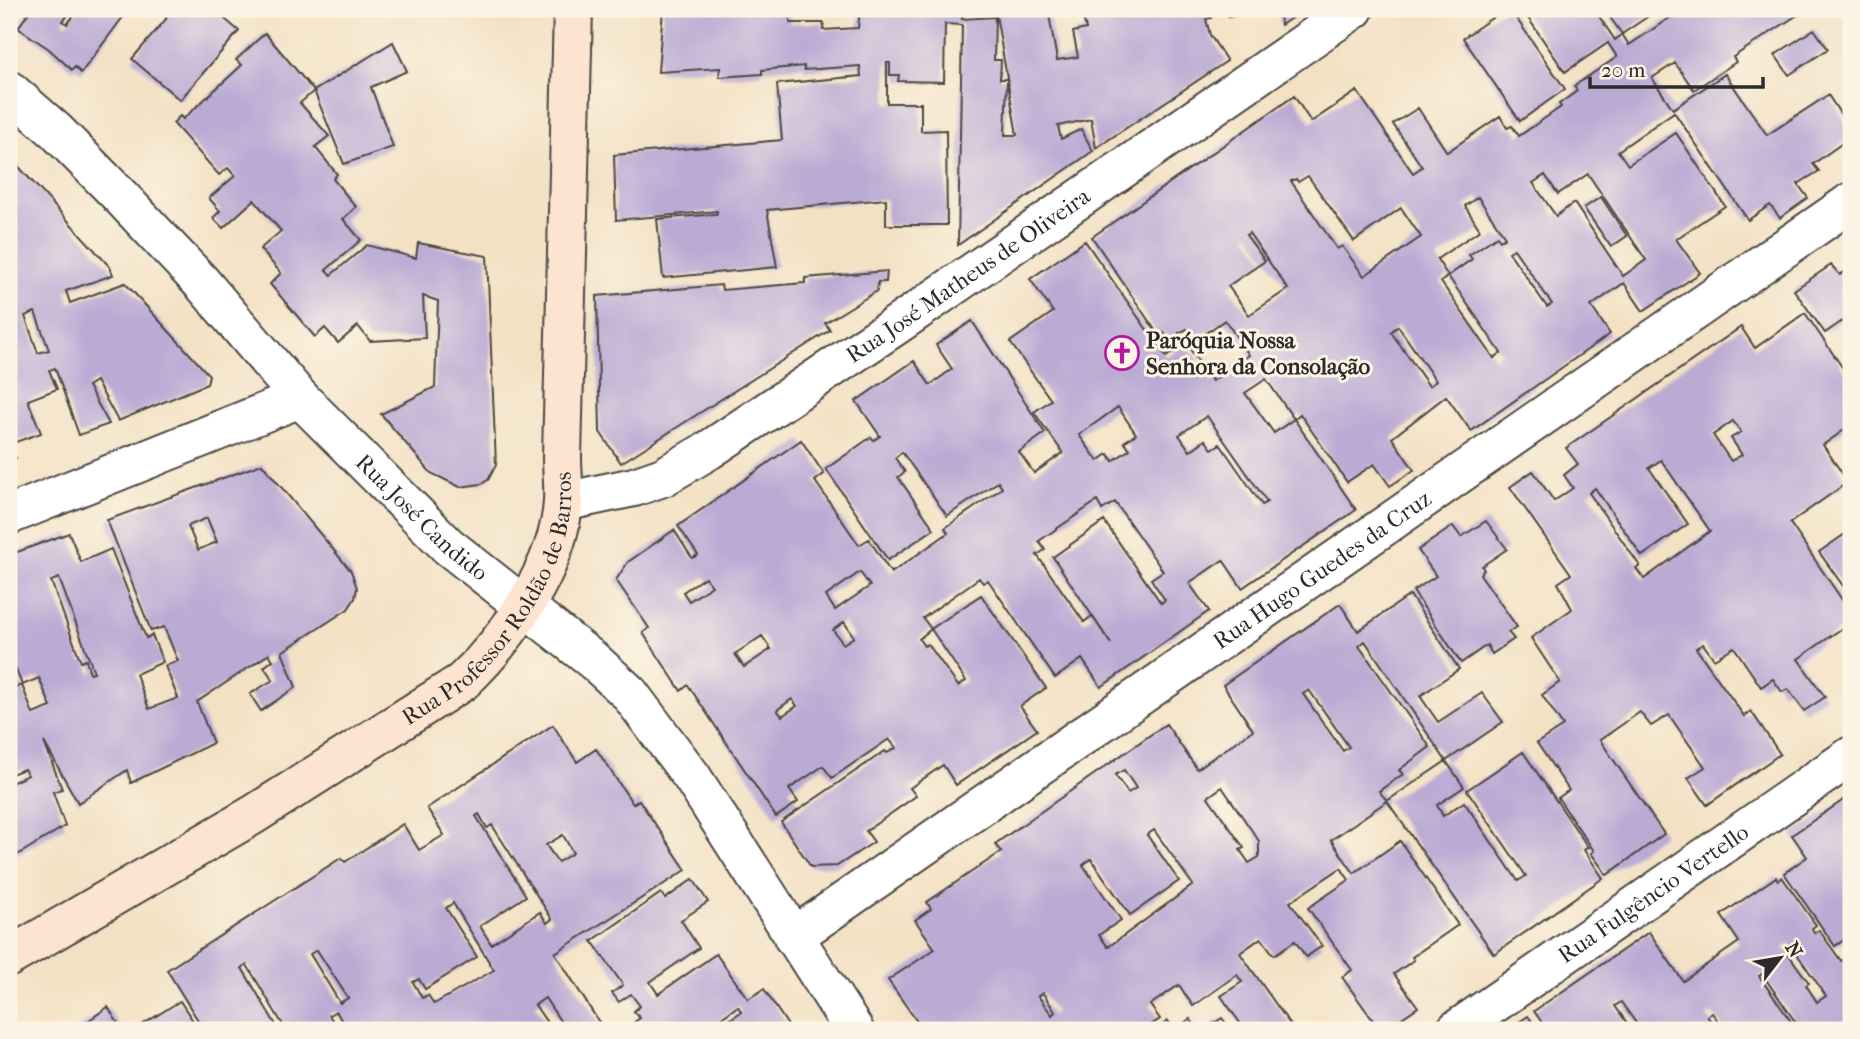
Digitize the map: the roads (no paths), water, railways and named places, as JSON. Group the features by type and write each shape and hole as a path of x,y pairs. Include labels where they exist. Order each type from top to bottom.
{"street":[{"name":"Rua Professor Roldão de Barros","path":"9,957 79,919 253,816 462,682 491,655 523,607 556,537 564,502 562,457 573,9"},
{"name":"Rua José Matheus de Oliveira","path":"564,502 634,487 663,477 709,450 898,324 1354,9"},
{"name":"Rua José Candido","path":"9,90 56,131 120,196 202,284 300,398 449,546 595,662 629,693 692,777 854,1030"},
{"name":"Rua Hugo Guedes da Cruz","path":"793,937 1851,202"},
{"path":"9,515 300,398"},
{"name":"Rua Fulgêncio Vertello","path":"1456,1030 1851,756"}],"place":[{"name":"Paróquia Nossa Senhora da Consolação","path":"1122,353"}]}
